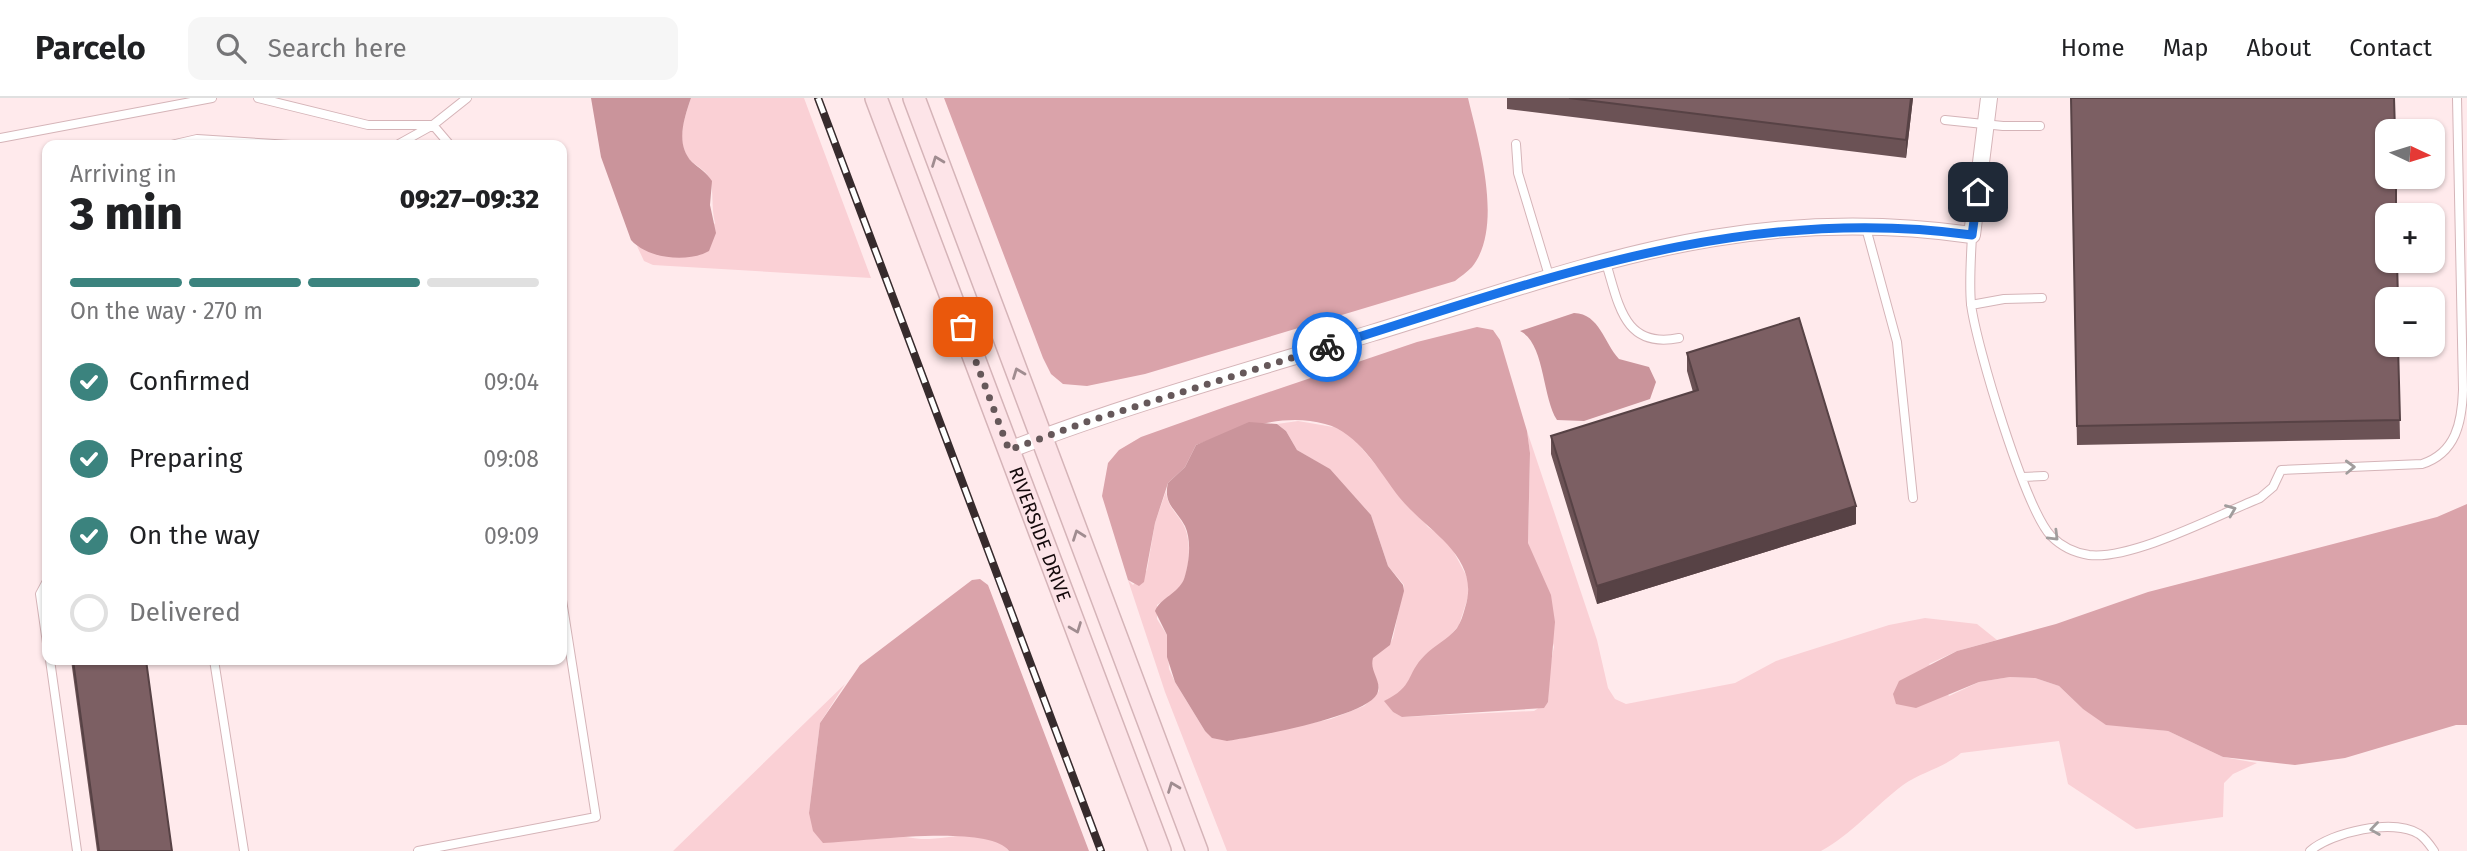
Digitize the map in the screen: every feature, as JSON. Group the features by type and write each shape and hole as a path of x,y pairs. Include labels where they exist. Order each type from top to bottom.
{"main road":[{"name":"RIVERSIDE DRIVE","path":"876,98 1160,851"},
{"name":"RIVERSIDE DRIVE","path":"914,98 1197,851"}],"street":[{"path":"1009,450 1042,437 1550,279 1662,248 1780,230 1866,228 1972,235 1989,98"}],"lane":[{"path":"0,138 212,98"},
{"path":"258,98 368,125 433,125 446,140"},
{"path":"406,140 433,125 467,98"},
{"path":"1972,235 1972,305 1981,345 2023,477 2038,515 2050,535 2078,552 2100,555 2121,552 2260,498 2273,487 2281,470 2422,464 2433,460 2449,446 2459,428 2463,390 2457,98"},
{"path":"1945,120 1986,125 2040,126"},
{"path":"193,140 213,140"},
{"path":"1516,144 1518,173 1550,279"},
{"path":"1866,228 1897,342 1913,498"},
{"path":"1606,263 1622,315 1633,329 1650,339 1679,338"},
{"path":"1972,305 2042,298"},
{"path":"2023,477 2044,476"},
{"path":"42,590 42,608"},
{"path":"418,851 596,817 567,632"},
{"path":"51,665 77,851"},
{"path":"215,665 244,851"},
{"path":"2310,851 2320,842 2342,834 2390,827 2421,835 2434,851"}],"shaded area":[{"path":"591,98 691,98 682,139 692,162 712,181 710,205 716,233 709,251 690,257 668,257 647,251 631,240 601,157"},
{"path":"691,98 804,98 871,278 653,265 644,261 637,246 662,256 690,257 715,223 709,177 691,161 683,146 682,130"},
{"path":"944,98 1468,98 1483,161 1488,208 1481,250 1472,267 1455,281 1145,374 1087,386 1063,384 1051,374 1043,358"},
{"path":"1574,313 1590,318 1596,324 1619,359 1649,367 1656,382 1650,399 1584,421 1557,420 1548,398 1539,358 1528,337 1520,331"},
{"path":"1477,327 1493,330 1500,340 1527,431 1530,453 1528,543 1551,595 1555,622 1548,702 1544,708 1402,717 1393,712 1384,701 1401,690 1425,655 1457,628 1468,590 1466,574 1459,559 1399,497 1358,444 1337,428 1325,424 1276,421 1196,445 1185,467 1168,483 1155,523 1144,582 1139,586 1128,580 1102,496 1108,463 1119,450 1141,437 1225,407 1417,342"},
{"path":"1298,421 1339,428 1354,439 1428,527 1448,541 1468,579 1468,597 1459,625 1445,642 1425,655 1401,693 1385,701 1393,712 1403,717 1534,711 1548,702 1554,647 1528,543 1530,453 1527,431 1597,640 1608,688 1615,699 1626,704 1735,683 1776,661 1889,625 1925,618 1977,624 1997,640 1957,651 1929,664 1949,696 1979,682 2010,677 2035,678 2059,686 2083,709 2142,728 2168,731 2223,757 2257,763 2233,774 2224,783 2223,817 2136,829 2068,784 2059,741 1961,753 1903,785 1843,836 1821,851 1227,851 1165,692 1128,580 1133,585 1147,570 1155,523 1166,491 1170,505 1186,531 1189,550 1187,569 1181,586 1157,605 1157,619 1167,635 1169,669 1205,731 1227,741 1331,719 1364,706 1379,691 1371,663 1374,656 1393,638 1404,585 1388,566 1371,515 1329,469 1297,450 1286,431 1277,424"},
{"path":"1249,422 1277,424 1286,431 1297,450 1330,469 1371,515 1388,566 1403,585 1404,591 1390,645 1373,658 1378,689 1377,694 1368,702 1308,725 1227,741 1212,738 1205,731 1175,682 1167,657 1167,635 1155,611 1181,584 1188,560 1187,532 1167,496 1168,483 1185,467 1196,445"},
{"path":"2467,504 2467,725 2456,725 2345,758 2295,765 2223,757 2168,731 2106,725 2083,709 2059,686 2035,678 2010,677 1979,682 1916,708 1896,704 1893,694 1899,681 1957,651 2056,624 2148,592 2437,517"},
{"path":"980,579 988,585 1089,851 1009,851 997,843 951,836 823,843 813,831 809,813 820,723 860,665 972,580"},
{"path":"845,684 820,723 809,813 921,839 968,835 991,838 1009,851 673,851"}],"building":[{"path":"1569,98 1911,98 1906,140"},
{"path":"2071,98 2394,98 2395,119 2375,119 2375,189 2396,189 2396,203 2375,203 2375,273 2397,273 2398,287 2375,287 2375,357 2398,357 2400,420 2077,426"},
{"path":"1799,318 1856,506 1597,586 1551,436 1698,390 1687,353"},
{"path":"74,665 147,665 172,851 99,851"}],"railway":[{"path":"818,98 1101,851"}],"way so far":[{"path":"963,327 1009,450 1064,429 1327,347"}],"route":[{"path":"1327,347 1580,270 1662,248 1714,238 1780,230 1866,228 1972,235 1978,192"}]}
